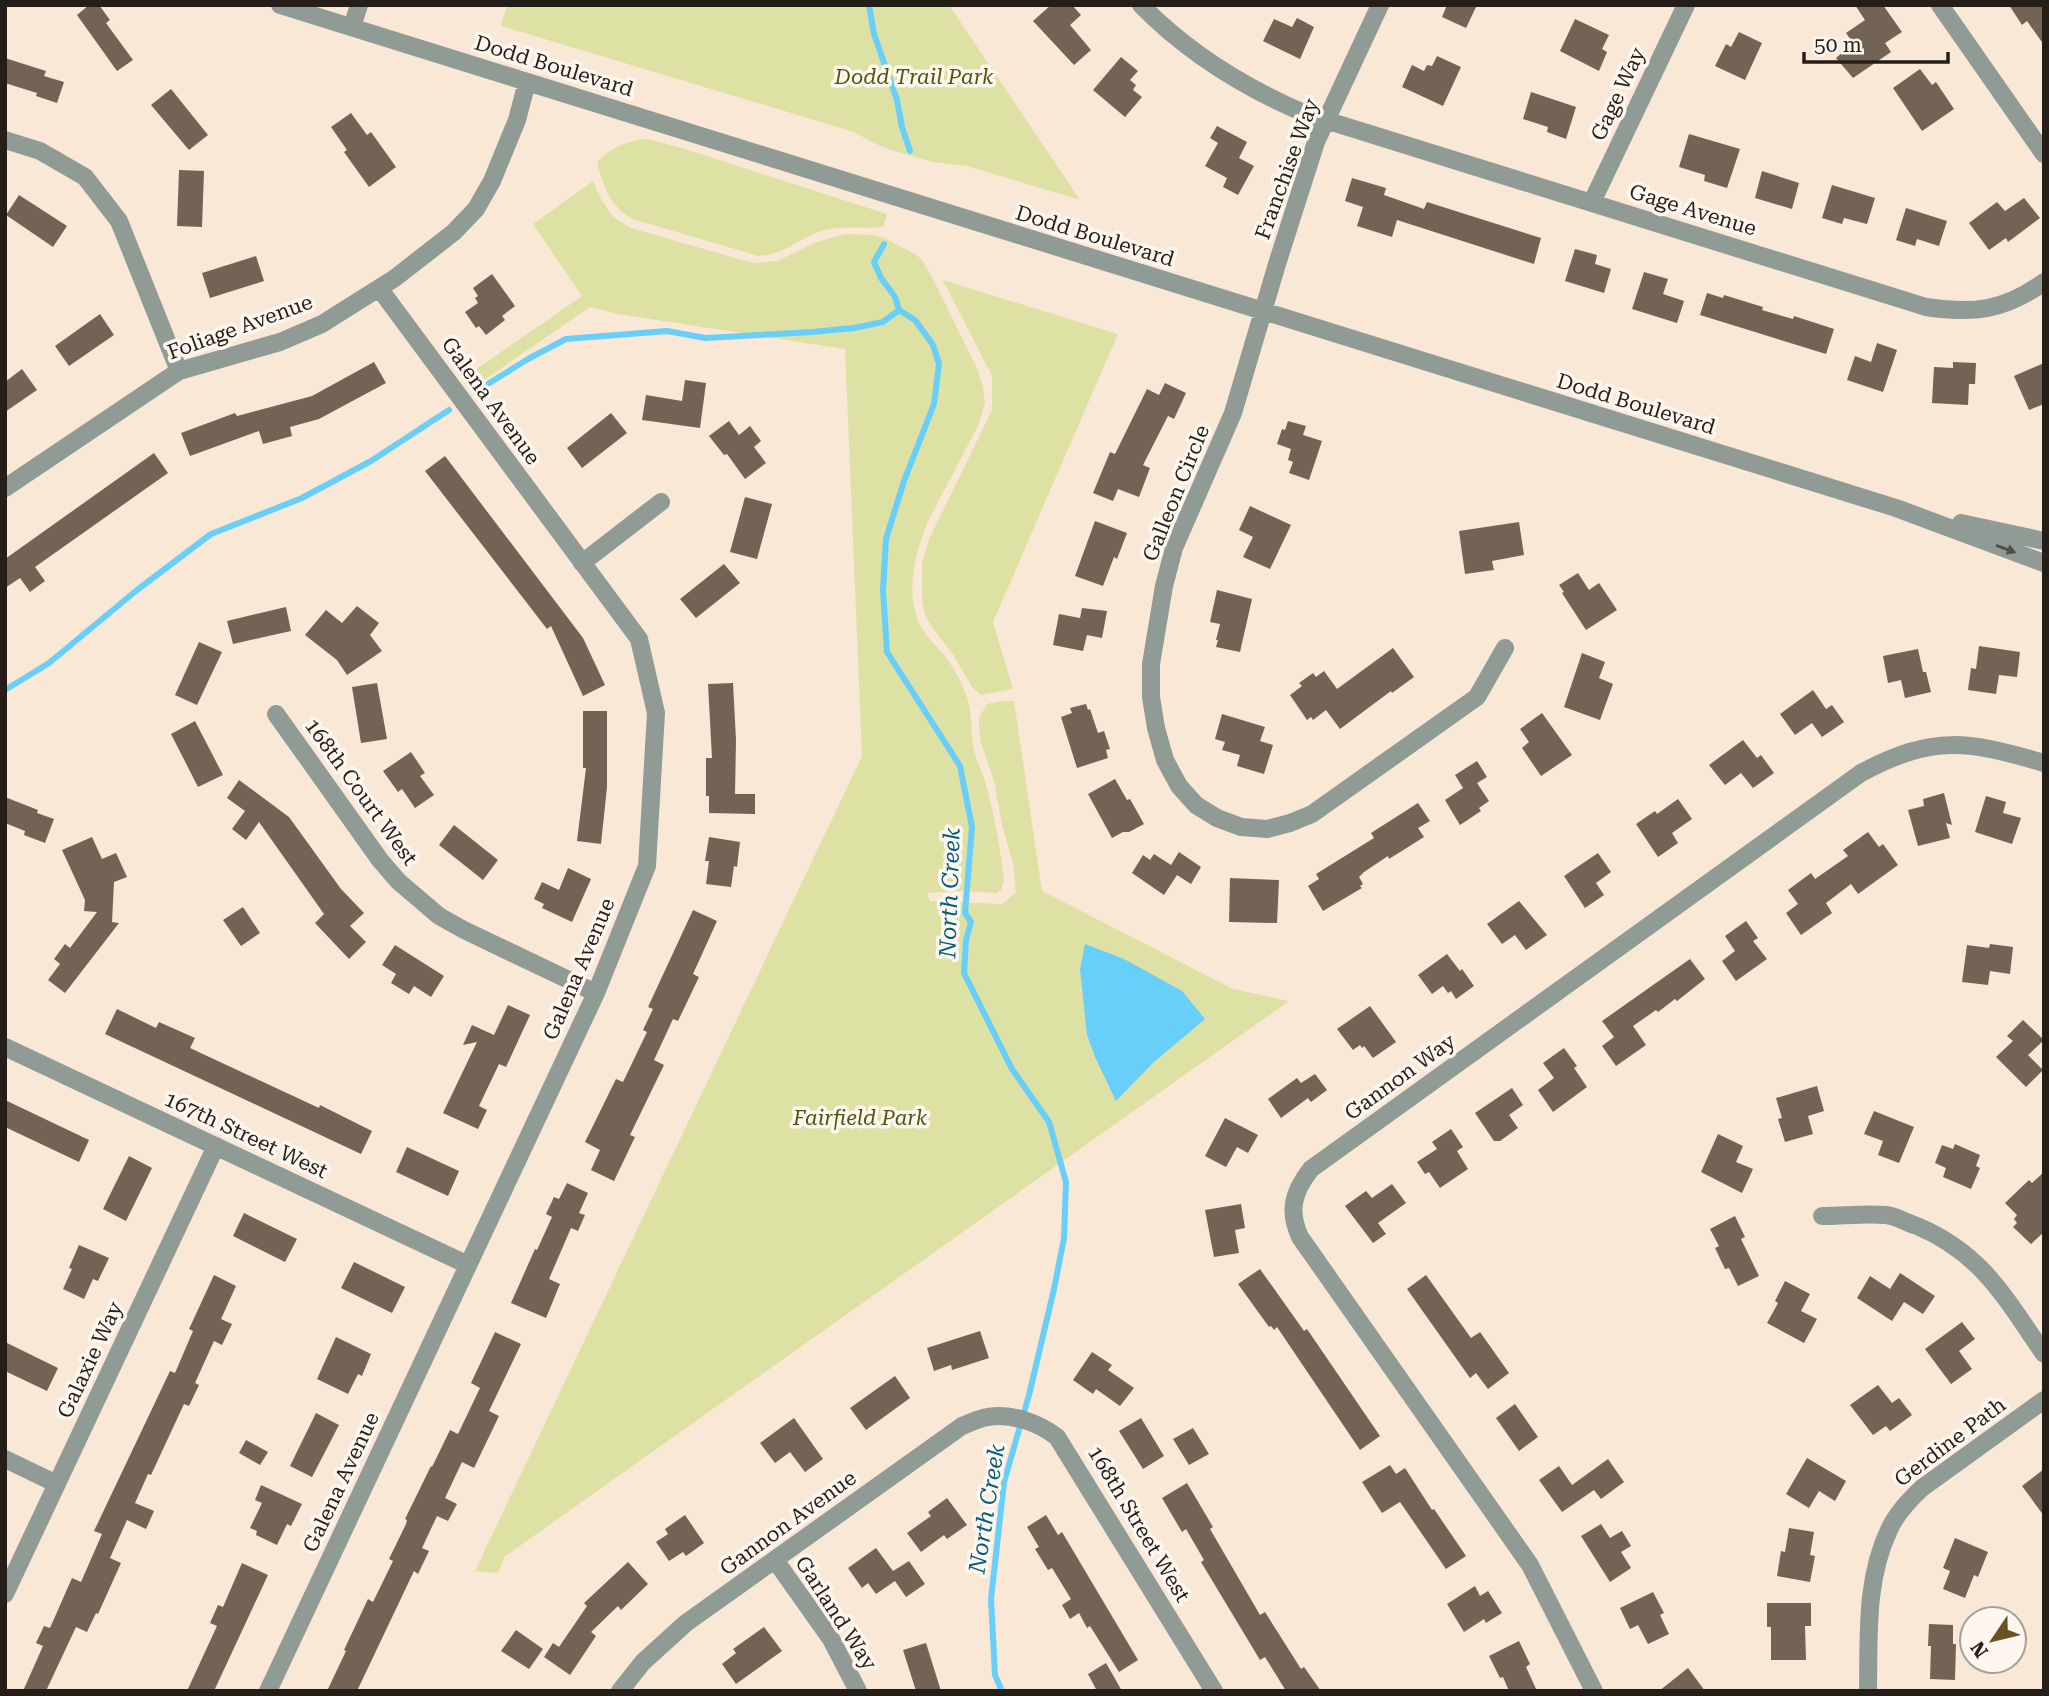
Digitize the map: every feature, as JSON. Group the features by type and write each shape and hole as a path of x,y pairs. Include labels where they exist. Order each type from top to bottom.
{"street":[{"name":"Dodd Boulevard","path":"281,5 1896,508 2044,564"},
{"path":"352,27 359,5"},
{"name":"Gage Avenue","path":"1141,5 1181,41 1243,84 1326,121 1926,307 1951,311 1979,311 2003,306 2028,294 2044,282"},
{"name":"Franchise Way","path":"1262,312 1316,142 1380,5"},
{"name":"Gage Way","path":"1592,202 1686,5"},
{"path":"1940,5 2044,153"},
{"name":"Foliage Avenue","path":"5,488 179,370 280,342 322,324 395,278 454,232 476,209 492,181 517,120 527,82"},
{"path":"5,140 40,151 85,177 119,221 179,370"},
{"name":"Galena Avenue","path":"268,1691 596,993 647,866 656,713 639,639 379,288"},
{"name":"Galleon Circle","path":"1262,312 1233,413 1174,548 1164,586 1151,664 1151,697 1165,760 1180,786 1196,805 1217,818 1241,827 1267,829 1312,814 1477,697 1505,648"},
{"path":"582,563 662,502"},
{"name":"Dodd Boulevard","path":"1896,508 2044,541"},
{"name":"168th Court West","path":"276,714 380,860 417,899 464,930 596,993"},
{"name":"Gannon Way","path":"1594,1691 1531,1565 1300,1237 1294,1224 1295,1194 1306,1175 1320,1162 1861,773 1887,759 1943,744 1999,750 2044,763"},
{"name":"167th Street West","path":"5,1047 468,1265"},
{"name":"Galaxie Way","path":"5,1594 216,1146"},
{"path":"1822,1216 1889,1215 1944,1239 1962,1250 1996,1285 2044,1354"},
{"name":"Gerdine Path","path":"1868,1691 1871,1592 1889,1530 1905,1504 1922,1488 2044,1400"},
{"name":"168th Street West","path":"998,1416 1043,1427 1057,1437 1068,1451 1214,1691"},
{"name":"Gannon Avenue","path":"620,1691 643,1662 686,1623 962,1426 985,1417 998,1416"},
{"path":"5,1459 57,1484"},
{"name":"Garland Way","path":"775,1560 831,1639 858,1691"}],"green space":[{"name":"Dodd Trail Park","path":"507,5 949,5 1080,200 967,166 933,162 888,149 854,132 501,26"},
{"path":"642,139 685,149 887,214 883,227 829,229 776,253 759,256 632,219 618,208 608,195 597,162 618,147"},
{"name":"Fairfield Park","path":"593,181 612,216 631,228 746,261 777,261 817,242 845,234 884,238 922,260 976,366 985,403 978,426 928,521 915,561 912,590 917,617 923,630 951,665 967,697 974,750 992,807 1004,881 997,893 927,893 930,901 1002,904 1016,892 1013,863 979,731 979,718 987,704 1014,701 1042,891 1233,989 1289,1001 504,1557 498,1573 475,1571 862,756 845,349 618,314 590,307 474,387 465,377 582,296 533,224","holes":["1087,1035 1154,1062 1117,1100"]},
{"path":"943,280 1118,334 993,622 1013,689 981,695 972,687 954,656 932,627 922,601 922,564 929,539 992,410 992,376"}],"water":[{"path":"1085,944 1124,959 1182,991 1205,1019 1154,1062 1116,1101 1087,1035 1080,969"}],"building":[{"path":"89,5 99,5 110,20 106,23 133,60 117,71 77,15"},
{"path":"1051,5 1072,5 1081,15 1070,25 1091,50 1074,65 1033,21"},
{"path":"1447,5 1477,5 1466,28 1442,17"},
{"path":"1855,5 1883,5 1902,32 1885,43 1891,52 1853,78 1836,58 1853,43 1846,33 1865,20"},
{"path":"2009,5 2044,5 2044,45 2027,21 2022,25"},
{"path":"1297,18 1314,27 1300,59 1263,41 1274,19 1292,27"},
{"path":"1575,19 1609,35 1602,49 1607,52 1599,71 1560,51"},
{"path":"1739,32 1762,43 1745,80 1715,66 1726,44 1731,47"},
{"path":"1437,56 1461,67 1443,106 1402,87 1412,65 1424,71 1427,65 1432,66"},
{"path":"1121,57 1138,71 1130,80 1136,85 1133,90 1142,97 1125,117 1093,90"},
{"path":"5,58 46,71 44,76 64,82 57,103 36,96 37,93 5,83"},
{"path":"1920,69 1932,85 1936,82 1954,109 1922,131 1893,88"},
{"path":"171,89 208,135 189,150 151,105"},
{"path":"1531,92 1576,107 1566,139 1547,132 1548,127 1523,119"},
{"path":"351,113 367,135 371,132 396,167 369,187 344,152 347,150 331,127"},
{"path":"1217,126 1247,142 1239,158 1254,166 1238,195 1223,187 1227,178 1205,166 1218,143 1210,138"},
{"path":"1689,134 1740,149 1727,188 1704,181 1705,175 1679,167"},
{"path":"179,170 204,171 202,227 177,226"},
{"path":"1762,171 1799,183 1792,209 1755,198"},
{"path":"1352,178 1386,188 1384,195 1424,209 1427,202 1541,238 1534,264 1397,220 1392,237 1357,226 1363,207 1345,201"},
{"path":"1832,185 1875,198 1867,224 1844,218 1842,224 1822,218"},
{"path":"19,195 67,226 53,247 6,215"},
{"path":"2024,198 2040,218 2008,242 2006,238 1989,250 1969,223 1997,202 2005,211"},
{"path":"1906,208 1947,221 1939,246 1917,239 1915,246 1896,240"},
{"path":"1575,249 1597,255 1595,264 1611,269 1604,293 1565,281"},
{"path":"256,256 264,281 210,298 202,273"},
{"path":"1644,272 1668,279 1663,294 1684,301 1677,323 1632,309"},
{"path":"492,274 515,306 502,316 505,320 486,335 479,326 476,328 465,312 478,303 475,298 478,296 473,288"},
{"path":"1707,293 1723,298 1724,295 1763,307 1762,310 1793,319 1794,316 1834,329 1826,354 1700,315"},
{"path":"100,314 114,335 69,366 55,346"},
{"path":"1877,343 1897,350 1883,392 1847,380 1855,356 1871,362"},
{"path":"374,362 386,383 319,419 290,427 292,436 263,444 259,431 190,456 181,433 235,413 237,416 312,396"},
{"path":"1953,362 1976,363 1975,384 1969,384 1968,405 1932,403 1934,367 1953,368"},
{"path":"2044,363 2044,404 2029,410 2014,376"},
{"path":"22,369 37,390 5,412 5,382"},
{"path":"685,380 706,383 700,428 642,420 646,395 682,401"},
{"path":"1165,383 1186,393 1174,419 1168,416 1143,465 1150,468 1139,497 1118,489 1113,501 1093,493 1110,452 1115,454 1147,389 1159,395"},
{"path":"611,413 627,433 582,468 567,448"},
{"path":"729,421 739,435 750,426 761,441 754,447 766,463 745,479 727,454 724,455 709,436"},
{"path":"1288,421 1306,426 1303,435 1322,441 1309,480 1289,473 1293,462 1288,460 1291,449 1277,444"},
{"path":"154,453 168,473 35,567 45,581 30,592 20,578 5,588 5,559"},
{"path":"445,456 583,638 605,685 583,696 551,626 547,629 425,471"},
{"path":"745,497 772,504 757,559 730,552"},
{"path":"1250,506 1291,525 1270,569 1243,557 1253,537 1239,530"},
{"path":"1095,521 1127,533 1103,586 1075,576"},
{"path":"1519,522 1524,555 1492,561 1494,570 1465,574 1459,531"},
{"path":"724,564 740,583 696,618 680,599"},
{"path":"1578,573 1589,590 1599,583 1617,610 1586,630 1559,585"},
{"path":"1217,590 1252,599 1240,652 1216,647 1220,624 1210,622"},
{"path":"357,606 379,623 370,635 382,651 347,675 337,660 305,635 326,610 342,623"},
{"path":"286,607 291,631 233,644 227,621"},
{"path":"1082,608 1107,611 1102,638 1087,635 1083,651 1053,645 1059,614 1080,618"},
{"path":"199,642 222,652 197,705 175,695"},
{"path":"1979,646 2020,652 2017,677 1999,675 1996,694 1968,690 1971,668 1976,669"},
{"path":"1393,648 1414,677 1340,729 1326,710 1313,720 1311,717 1307,720 1290,695 1302,686 1299,683 1313,673 1316,677 1324,671 1337,689"},
{"path":"1918,649 1931,692 1905,698 1901,680 1888,683 1883,656"},
{"path":"1582,653 1605,662 1599,678 1613,684 1600,720 1564,707"},
{"path":"377,683 387,739 361,743 352,687"},
{"path":"733,683 735,794 755,794 755,814 709,813 709,796 706,796 706,758 712,758 708,684"},
{"path":"1813,690 1826,709 1832,705 1844,722 1822,737 1812,723 1795,735 1780,714"},
{"path":"1086,704 1098,733 1104,731 1110,749 1106,750 1108,758 1077,768 1061,717 1072,713 1070,708"},
{"path":"583,711 607,711 607,787 601,844 577,841 586,768 583,768"},
{"path":"1542,713 1572,755 1541,776 1522,748 1529,742 1520,729"},
{"path":"1222,714 1265,727 1260,741 1273,745 1264,774 1237,766 1240,755 1222,750 1225,742 1215,739"},
{"path":"195,721 223,775 198,787 171,734"},
{"path":"1743,740 1757,758 1761,755 1774,773 1753,788 1741,773 1725,785 1709,765"},
{"path":"411,752 425,773 420,776 434,795 415,808 402,789 398,792 383,771"},
{"path":"1477,761 1487,777 1477,783 1489,801 1479,808 1481,811 1460,825 1445,800 1463,788 1455,775"},
{"path":"1115,779 1144,824 1112,838 1088,794"},
{"path":"239,780 289,817 341,889 364,913 350,926 366,942 349,959 315,923 324,914 259,822 246,840 232,829 245,811 227,798"},
{"path":"1944,793 1952,825 1946,823 1950,838 1918,846 1908,810 1924,806 1923,799"},
{"path":"1986,796 2006,802 2003,813 2021,818 2012,844 1975,832"},
{"path":"5,797 54,819 45,843 24,835 25,831 5,823"},
{"path":"1678,799 1692,819 1672,833 1678,843 1658,857 1636,824 1655,811 1657,814"},
{"path":"1418,803 1430,821 1418,828 1424,837 1364,872 1359,877 1362,888 1323,911 1308,886 1319,879 1316,874 1374,838 1371,833"},
{"path":"454,825 498,860 483,880 439,845"},
{"path":"1868,832 1879,847 1883,844 1898,865 1858,894 1851,884 1826,903 1832,913 1801,935 1786,913 1798,904 1788,890 1811,873 1815,879 1848,856 1843,850"},
{"path":"92,837 102,859 116,853 127,877 114,882 112,922 119,923 65,993 48,980 60,964 54,959 65,944 70,948 97,912 84,911 85,900 62,850"},
{"path":"709,837 740,842 731,887 706,884 709,861 705,861"},
{"path":"1179,852 1201,867 1191,884 1177,875 1164,895 1132,873 1143,855 1150,860 1154,854 1171,865"},
{"path":"1598,853 1611,872 1596,883 1604,895 1585,908 1564,876"},
{"path":"568,868 591,879 572,922 542,908 544,904 534,899 542,882 559,890"},
{"path":"1230,878 1279,880 1277,923 1229,922"},
{"path":"1519,901 1547,935 1526,950 1515,935 1502,944 1487,924"},
{"path":"243,907 260,933 241,946 223,920"},
{"path":"693,910 717,921 693,974 699,977 678,1021 673,1019 654,1060 664,1065 630,1135 635,1137 614,1181 591,1170 600,1150 585,1142 616,1079 623,1082 647,1032 643,1030 653,1009 648,1007"},
{"path":"1746,921 1758,938 1753,941 1767,959 1736,981 1722,961 1735,951 1725,936"},
{"path":"1990,944 2013,947 2010,974 1990,971 1988,985 1962,982 1967,945 1989,948"},
{"path":"395,945 444,976 431,997 414,986 409,994 391,983 396,974 382,965"},
{"path":"1447,954 1474,986 1456,999 1451,991 1448,993 1443,986 1432,994 1418,975"},
{"path":"1690,959 1705,979 1677,1001 1675,999 1633,1026 1646,1045 1616,1066 1602,1046 1614,1037 1602,1021"},
{"path":"508,1005 530,1015 506,1067 499,1064 479,1106 487,1110 478,1129 443,1113 477,1042 463,1045 472,1025 494,1035"},
{"path":"1370,1006 1396,1042 1373,1058 1364,1046 1362,1048 1360,1045 1353,1050 1337,1029"},
{"path":"117,1009 156,1028 159,1022 195,1038 190,1048 372,1131 361,1154 105,1034"},
{"path":"2023,1020 2044,1040 2028,1055 2043,1070 2026,1087 1996,1057 2013,1041 2007,1036"},
{"path":"1564,1048 1587,1087 1553,1112 1538,1090 1554,1078 1543,1063"},
{"path":"1315,1074 1327,1090 1311,1102 1308,1098 1281,1118 1268,1099 1297,1078 1301,1083"},
{"path":"1817,1086 1824,1111 1808,1116 1813,1134 1785,1142 1778,1119 1782,1118 1776,1098"},
{"path":"1512,1088 1523,1105 1509,1115 1518,1128 1500,1141 1494,1141 1475,1113"},
{"path":"5,1100 89,1140 79,1162 5,1127"},
{"path":"1874,1111 1914,1127 1899,1163 1878,1155 1883,1141 1864,1134"},
{"path":"1225,1118 1258,1135 1248,1153 1237,1147 1226,1167 1205,1156"},
{"path":"1451,1129 1463,1147 1457,1151 1468,1169 1440,1188 1429,1172 1425,1174 1417,1162 1437,1149 1432,1142"},
{"path":"1718,1134 1743,1146 1736,1162 1753,1169 1742,1193 1701,1172"},
{"path":"1955,1144 1980,1155 1976,1166 1980,1168 1971,1189 1943,1177 1946,1168 1935,1163 1942,1145 1953,1149"},
{"path":"407,1147 459,1171 448,1196 396,1172"},
{"path":"129,1156 152,1168 126,1221 103,1209"},
{"path":"2044,1172 2044,1232 2031,1244 2013,1227 2017,1223 2014,1219 2017,1215 2005,1203 2029,1180 2032,1183"},
{"path":"567,1183 588,1193 579,1213 585,1215 578,1231 571,1228 549,1279 560,1284 546,1318 511,1303 552,1217 546,1214 554,1197 559,1199"},
{"path":"1392,1184 1406,1203 1378,1223 1386,1234 1373,1243 1345,1206 1366,1191 1372,1198"},
{"path":"1241,1204 1245,1228 1235,1230 1239,1253 1214,1257 1205,1210"},
{"path":"244,1213 297,1239 285,1262 233,1236"},
{"path":"1735,1216 1745,1237 1741,1239 1759,1276 1738,1286 1729,1268 1725,1269 1715,1248 1719,1246 1710,1229"},
{"path":"79,1245 109,1258 98,1281 93,1279 84,1299 63,1289"},
{"path":"354,1262 405,1287 392,1313 341,1288"},
{"path":"1260,1269 1304,1331 1307,1329 1380,1436 1360,1450 1277,1327 1274,1330 1269,1327 1238,1284"},
{"path":"1900,1273 1935,1296 1923,1314 1904,1302 1892,1321 1857,1298 1870,1276 1890,1289"},
{"path":"214,1275 236,1286 221,1319 232,1324 222,1345 214,1341 195,1383 199,1385 189,1406 184,1404 135,1503 154,1511 146,1529 127,1520 110,1558 121,1563 98,1614 96,1613 87,1632 76,1627 46,1691 23,1691 43,1646 36,1643 44,1626 50,1628 72,1578 81,1582 102,1534 94,1531 170,1371 175,1373 193,1331 189,1329"},
{"path":"1426,1275 1471,1338 1480,1332 1509,1373 1488,1389 1476,1373 1470,1378 1407,1289"},
{"path":"1785,1281 1810,1294 1801,1311 1817,1319 1804,1343 1767,1323 1778,1303 1775,1301"},
{"path":"1962,1322 1975,1339 1959,1351 1972,1369 1951,1384 1925,1349"},
{"path":"980,1331 989,1358 952,1370 951,1365 934,1371 927,1348"},
{"path":"495,1332 521,1344 489,1411 499,1416 474,1468 462,1462 445,1498 457,1504 448,1521 437,1516 422,1548 429,1551 418,1574 414,1571 357,1691 327,1691 368,1599 373,1602 393,1561 389,1559 406,1524 405,1519 431,1466 450,1430 458,1434 480,1388 471,1383"},
{"path":"336,1337 371,1354 362,1376 358,1374 348,1394 317,1379"},
{"path":"5,1342 58,1368 47,1391 5,1371"},
{"path":"1092,1352 1112,1365 1108,1370 1134,1388 1120,1406 1096,1389 1093,1394 1073,1380"},
{"path":"895,1376 910,1398 866,1430 850,1408"},
{"path":"1878,1385 1892,1403 1899,1398 1912,1415 1890,1431 1886,1426 1873,1435 1850,1405"},
{"path":"1515,1404 1538,1437 1519,1451 1496,1418"},
{"path":"316,1413 339,1425 312,1477 290,1466"},
{"path":"794,1418 823,1459 805,1472 790,1452 775,1463 760,1443"},
{"path":"1141,1418 1164,1456 1143,1469 1119,1431"},
{"path":"1193,1428 1209,1454 1189,1465 1173,1439"},
{"path":"246,1440 268,1452 260,1465 239,1453"},
{"path":"1807,1458 1846,1481 1835,1501 1819,1491 1809,1508 1786,1494"},
{"path":"1608,1459 1624,1482 1601,1499 1594,1490 1562,1512 1539,1480 1559,1466 1572,1485"},
{"path":"1390,1465 1396,1474 1405,1468 1466,1556 1446,1569 1400,1502 1382,1513 1362,1482"},
{"path":"2044,1469 2044,1516 2022,1486"},
{"path":"1187,1483 1213,1527 1210,1529 1260,1615 1265,1612 1301,1669 1304,1667 1321,1691 1286,1691 1265,1657 1260,1660 1201,1562 1204,1560 1186,1529 1182,1532 1162,1498"},
{"path":"261,1485 302,1504 291,1526 287,1524 277,1545 256,1535 257,1531 250,1528 262,1503 255,1500"},
{"path":"947,1498 967,1525 947,1539 944,1535 921,1552 907,1533 931,1516 928,1512"},
{"path":"685,1515 704,1543 686,1556 683,1552 669,1561 656,1542 668,1534 665,1529"},
{"path":"1046,1515 1058,1535 1062,1532 1138,1660 1119,1672 1079,1613 1070,1619 1062,1605 1071,1599 1052,1568 1048,1570 1035,1549 1039,1547 1027,1527"},
{"path":"1601,1524 1610,1538 1622,1531 1631,1546 1621,1552 1631,1568 1610,1582 1581,1536"},
{"path":"1789,1528 1814,1532 1810,1555 1815,1556 1810,1582 1777,1576 1781,1551 1785,1552"},
{"path":"1955,1538 1988,1552 1978,1577 1974,1575 1965,1598 1943,1589 1950,1571 1943,1568"},
{"path":"876,1548 893,1571 909,1561 925,1584 906,1597 895,1581 876,1594 868,1583 862,1588 848,1568"},
{"path":"628,1562 648,1584 621,1610 618,1606 591,1632 596,1636 570,1675 544,1657 553,1643 559,1647 587,1606 584,1603"},
{"path":"242,1563 268,1575 214,1691 187,1691 217,1626 210,1623 218,1605 223,1607"},
{"path":"1475,1586 1480,1596 1488,1591 1502,1613 1486,1623 1484,1619 1464,1632 1447,1604"},
{"path":"1653,1592 1664,1613 1660,1615 1669,1634 1648,1644 1638,1625 1630,1629 1620,1608"},
{"path":"1767,1603 1811,1603 1811,1626 1805,1626 1806,1660 1771,1660 1771,1627 1767,1627"},
{"path":"1929,1624 1953,1625 1953,1644 1956,1644 1955,1680 1930,1679"},
{"path":"764,1627 782,1651 736,1684 722,1664 736,1653 733,1649"},
{"path":"516,1630 543,1649 529,1669 501,1651"},
{"path":"1519,1641 1530,1664 1526,1667 1537,1691 1509,1691 1489,1656"},
{"path":"926,1643 941,1691 916,1691 903,1650"},
{"path":"1106,1663 1122,1691 1097,1691 1088,1674"},
{"path":"1688,1668 1705,1691 1659,1691"}],"waterway":[{"name":"North Creek","path":"869,5 874,34 897,100 910,151"},
{"name":"North Creek","path":"884,244 874,262 881,278 895,297 899,310 915,320 933,345 939,364 934,404 904,481 886,539 883,590 887,652 960,766 972,827 965,913 971,922 966,940 964,973 1012,1069 1049,1122 1066,1182 1064,1238 1054,1289 1029,1395 1004,1482 991,1599 995,1675 1002,1691"},
{"path":"475,392 566,339 667,331 705,338 812,332 883,322 899,310"},
{"path":"5,690 49,663 137,590 211,534 302,498 371,461 449,410"}]}
